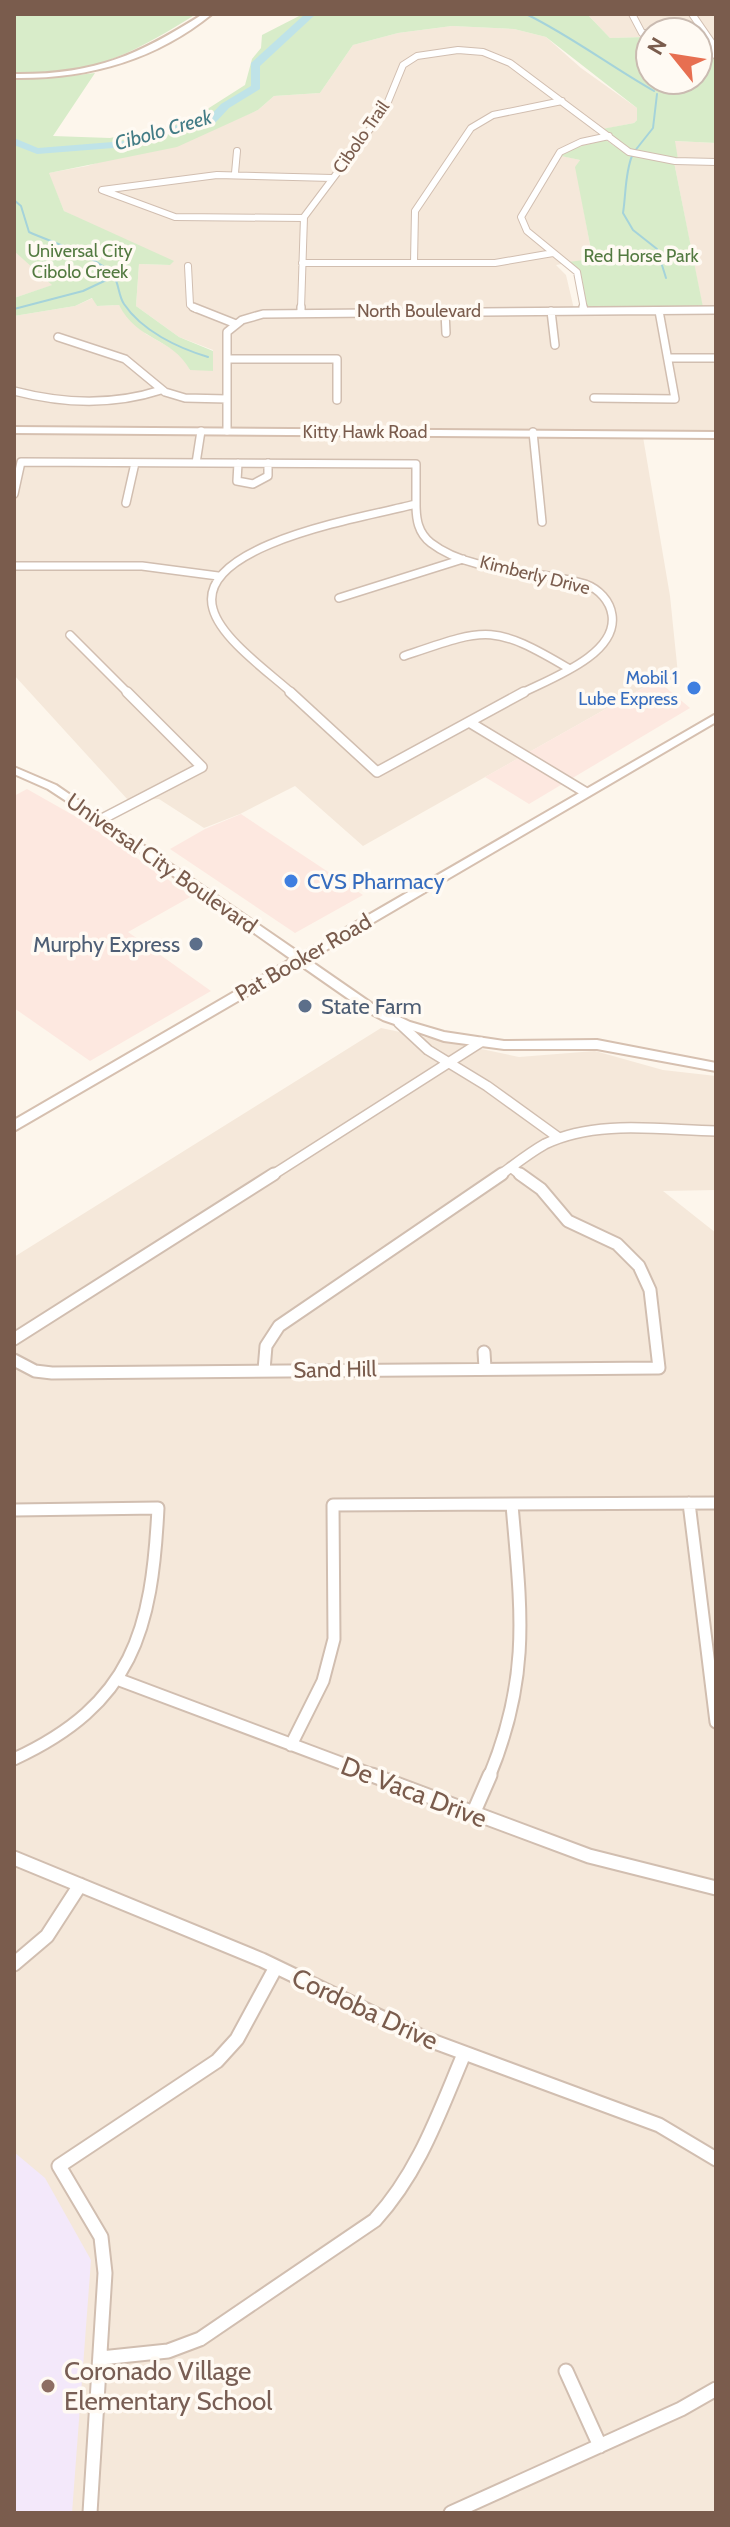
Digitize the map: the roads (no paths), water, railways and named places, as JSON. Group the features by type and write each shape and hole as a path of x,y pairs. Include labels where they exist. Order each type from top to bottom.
{"street":[{"path":"14,76 72,74 124,63 208,14"},
{"name":"Cibolo Trail","path":"304,218 385,109 403,65 417,56 458,50 491,55 510,63 629,152 644,157 716,162"},
{"path":"414,263 415,211 471,128 493,115 562,101"},
{"path":"584,311 577,272 524,228 521,221 523,210 560,152 581,142 609,136"},
{"path":"235,173 237,151"},
{"path":"301,311 304,218 175,217 102,190 176,175 235,173 332,178"},
{"path":"302,263 507,262 553,253"},
{"path":"188,266 190,305 202,313 236,324"},
{"name":"North Boulevard","path":"236,324 263,314 301,311 716,310"},
{"path":"445,311 446,333"},
{"path":"551,311 555,345"},
{"path":"594,398 675,399 659,311"},
{"path":"227,431 227,332 236,324"},
{"path":"58,337 125,359 161,390 187,398 227,399"},
{"path":"668,358 716,358"},
{"path":"228,359 337,359 337,400"},
{"path":"14,391 50,400 109,401 141,397 161,390"},
{"name":"Kitty Hawk Road","path":"14,430 716,435"},
{"path":"196,463 201,431"},
{"path":"533,432 542,522"},
{"path":"14,494 21,462 268,463 268,476 248,485 237,481 238,463"},
{"path":"126,503 135,463"},
{"name":"Kimberly Drive","path":"218,576 209,600 216,621 377,772 568,668 602,648 611,635 609,601 585,584 447,554 425,539 418,522 416,464 268,463"},
{"path":"14,566 152,567 218,576 241,556 260,546 417,504"},
{"path":"339,598 465,558"},
{"path":"404,656 468,635 498,634 514,638 568,668"},
{"path":"70,635 202,767 100,820"},
{"name":"Pat Booker Road","path":"14,1126 716,717"},
{"path":"469,722 585,792"},
{"name":"Universal City Boulevard","path":"14,770 52,787 370,1008 399,1023 481,1042 524,1046 607,1045 674,1061 716,1067"},
{"path":"399,1023 411,1040 559,1138"},
{"path":"14,1339 481,1042"},
{"path":"264,1370 263,1353 267,1338 279,1326 559,1138 601,1131 716,1131"},
{"name":"Sand Hill","path":"14,1360 35,1371 52,1373 659,1368 650,1290 639,1266 617,1244 568,1221 541,1189 512,1168"},
{"path":"484,1352 485,1368"},
{"path":"689,1503 716,1722"},
{"path":"291,1745 321,1687 332,1655 333,1505 716,1503"},
{"path":"473,1814 501,1746 517,1689 520,1609 512,1505"},
{"path":"14,1510 158,1508 148,1612 131,1655 117,1679 66,1730 37,1749 14,1759"},
{"name":"De Vaca Drive","path":"117,1679 589,1856 716,1888"},
{"name":"Cordoba Drive","path":"14,1858 276,1967 464,2054 659,2125 716,2159"},
{"path":"14,1964 47,1936 80,1885"},
{"path":"90,2513 105,2273 101,2237 59,2166 217,2061 237,2039 276,1967"},
{"path":"101,2358 168,2351 200,2339 375,2220 397,2198 413,2173 464,2054"},
{"path":"566,2371 600,2446"},
{"path":"451,2513 600,2446 716,2389"}],"waterway":[{"name":"Cibolo Creek","path":"14,141 37,151 126,144 160,132 211,121 225,106 256,87 255,65 311,14"},
{"path":"526,14 634,79"},
{"path":"634,152 653,128 657,96"},
{"path":"632,156 623,213 633,230 657,249 666,278"},
{"path":"14,200 21,206 29,232 86,256 114,277"},
{"path":"14,309 83,291 114,277"},
{"path":"114,277 124,304 140,322 173,343 208,357"}],"place":[{"name":"Mobil 1 Lube Express","path":"694,688"},
{"name":"CVS Pharmacy","path":"291,881"},
{"name":"Murphy Express","path":"196,944"},
{"name":"State Farm","path":"305,1006"},
{"name":"Coronado Village Elementary School","path":"48,2386"}],"park label":[{"name":"Red Horse Park","path":"641,256"},
{"name":"Universal City Cibolo Creek","path":"80,261"}]}
